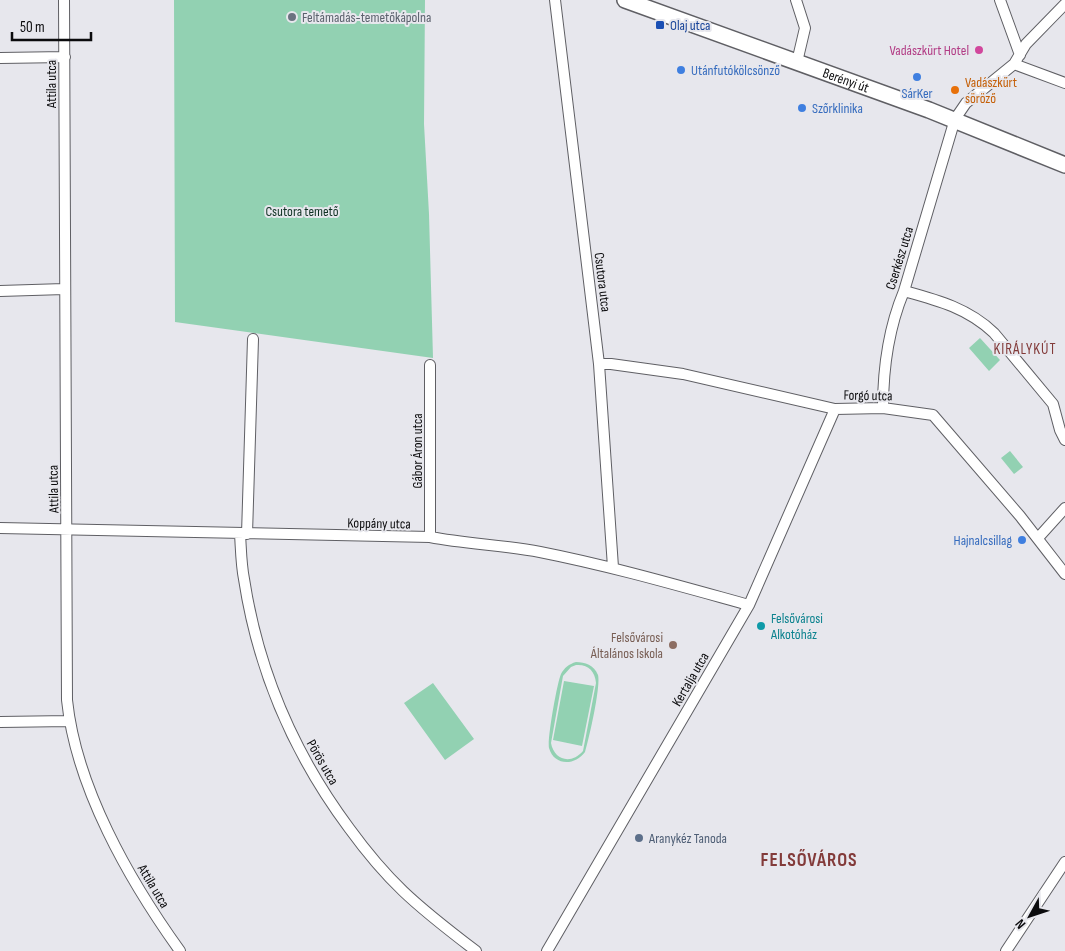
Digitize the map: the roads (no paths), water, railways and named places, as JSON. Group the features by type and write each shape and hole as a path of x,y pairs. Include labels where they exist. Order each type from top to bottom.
{"main road":[{"name":"Berényi út","path":"625,0 954,119 1065,165"}],"street":[{"name":"Attila utca","path":"64,0 64,289 67,700 69,721 80,764 110,833 136,884 180,951"},
{"name":"Csutora utca","path":"554,0 599,364 613,568"},
{"path":"796,0 805,28 797,62"},
{"path":"1000,0 1017,59 1065,83"},
{"path":"954,119 966,103 1017,59 1026,44 1065,4"},
{"path":"0,58 64,57"},
{"name":"Cserkész utca","path":"883,408 883,387 895,312 904,291 954,119"},
{"path":"0,291 64,289"},
{"path":"904,291 945,302 973,316 994,332 1054,404 1060,430 1065,440"},
{"name":"Pörös utca","path":"253,339 243,577 258,644 279,707 311,772 337,812 380,867 402,890 476,951"},
{"name":"Forgó utca","path":"599,364 682,374 835,409 883,408 933,415 1038,538 1065,574"},
{"name":"Gábor Áron utca","path":"430,365 430,537"},
{"name":"Kertalja utca","path":"546,951 749,605 835,409"},
{"path":"1038,538 1065,508"},
{"name":"Koppány utca","path":"0,528 430,537 461,543 537,552 613,568 749,605"},
{"path":"0,722 69,721"},
{"path":"1006,951 1065,862"}],"place":[{"name":"Feltámadás-temetőkápolna","path":"292,17"},
{"name":"Olaj utca","path":"660,25"},
{"name":"Vadászkürt Hotel","path":"979,50"},
{"name":"Utánfutókölcsönző","path":"681,70"},
{"name":"SárKer","path":"917,77"},
{"name":"Vadászkürt söröző","path":"955,90"},
{"name":"Szőrklinika","path":"802,108"},
{"name":"Hajnalcsillag","path":"1022,540"},
{"name":"Felsővárosi Alkotóház","path":"761,626"},
{"name":"Felsővárosi Általános Iskola","path":"673,645"},
{"name":"Aranykéz Tanoda","path":"639,838"}],"district":[{"name":"KIRÁLYKÚT","path":"1025,349"},
{"name":"FELSŐVÁROS","path":"809,859"}],"park label":[{"name":"Csutora temető","path":"302,211"}]}
